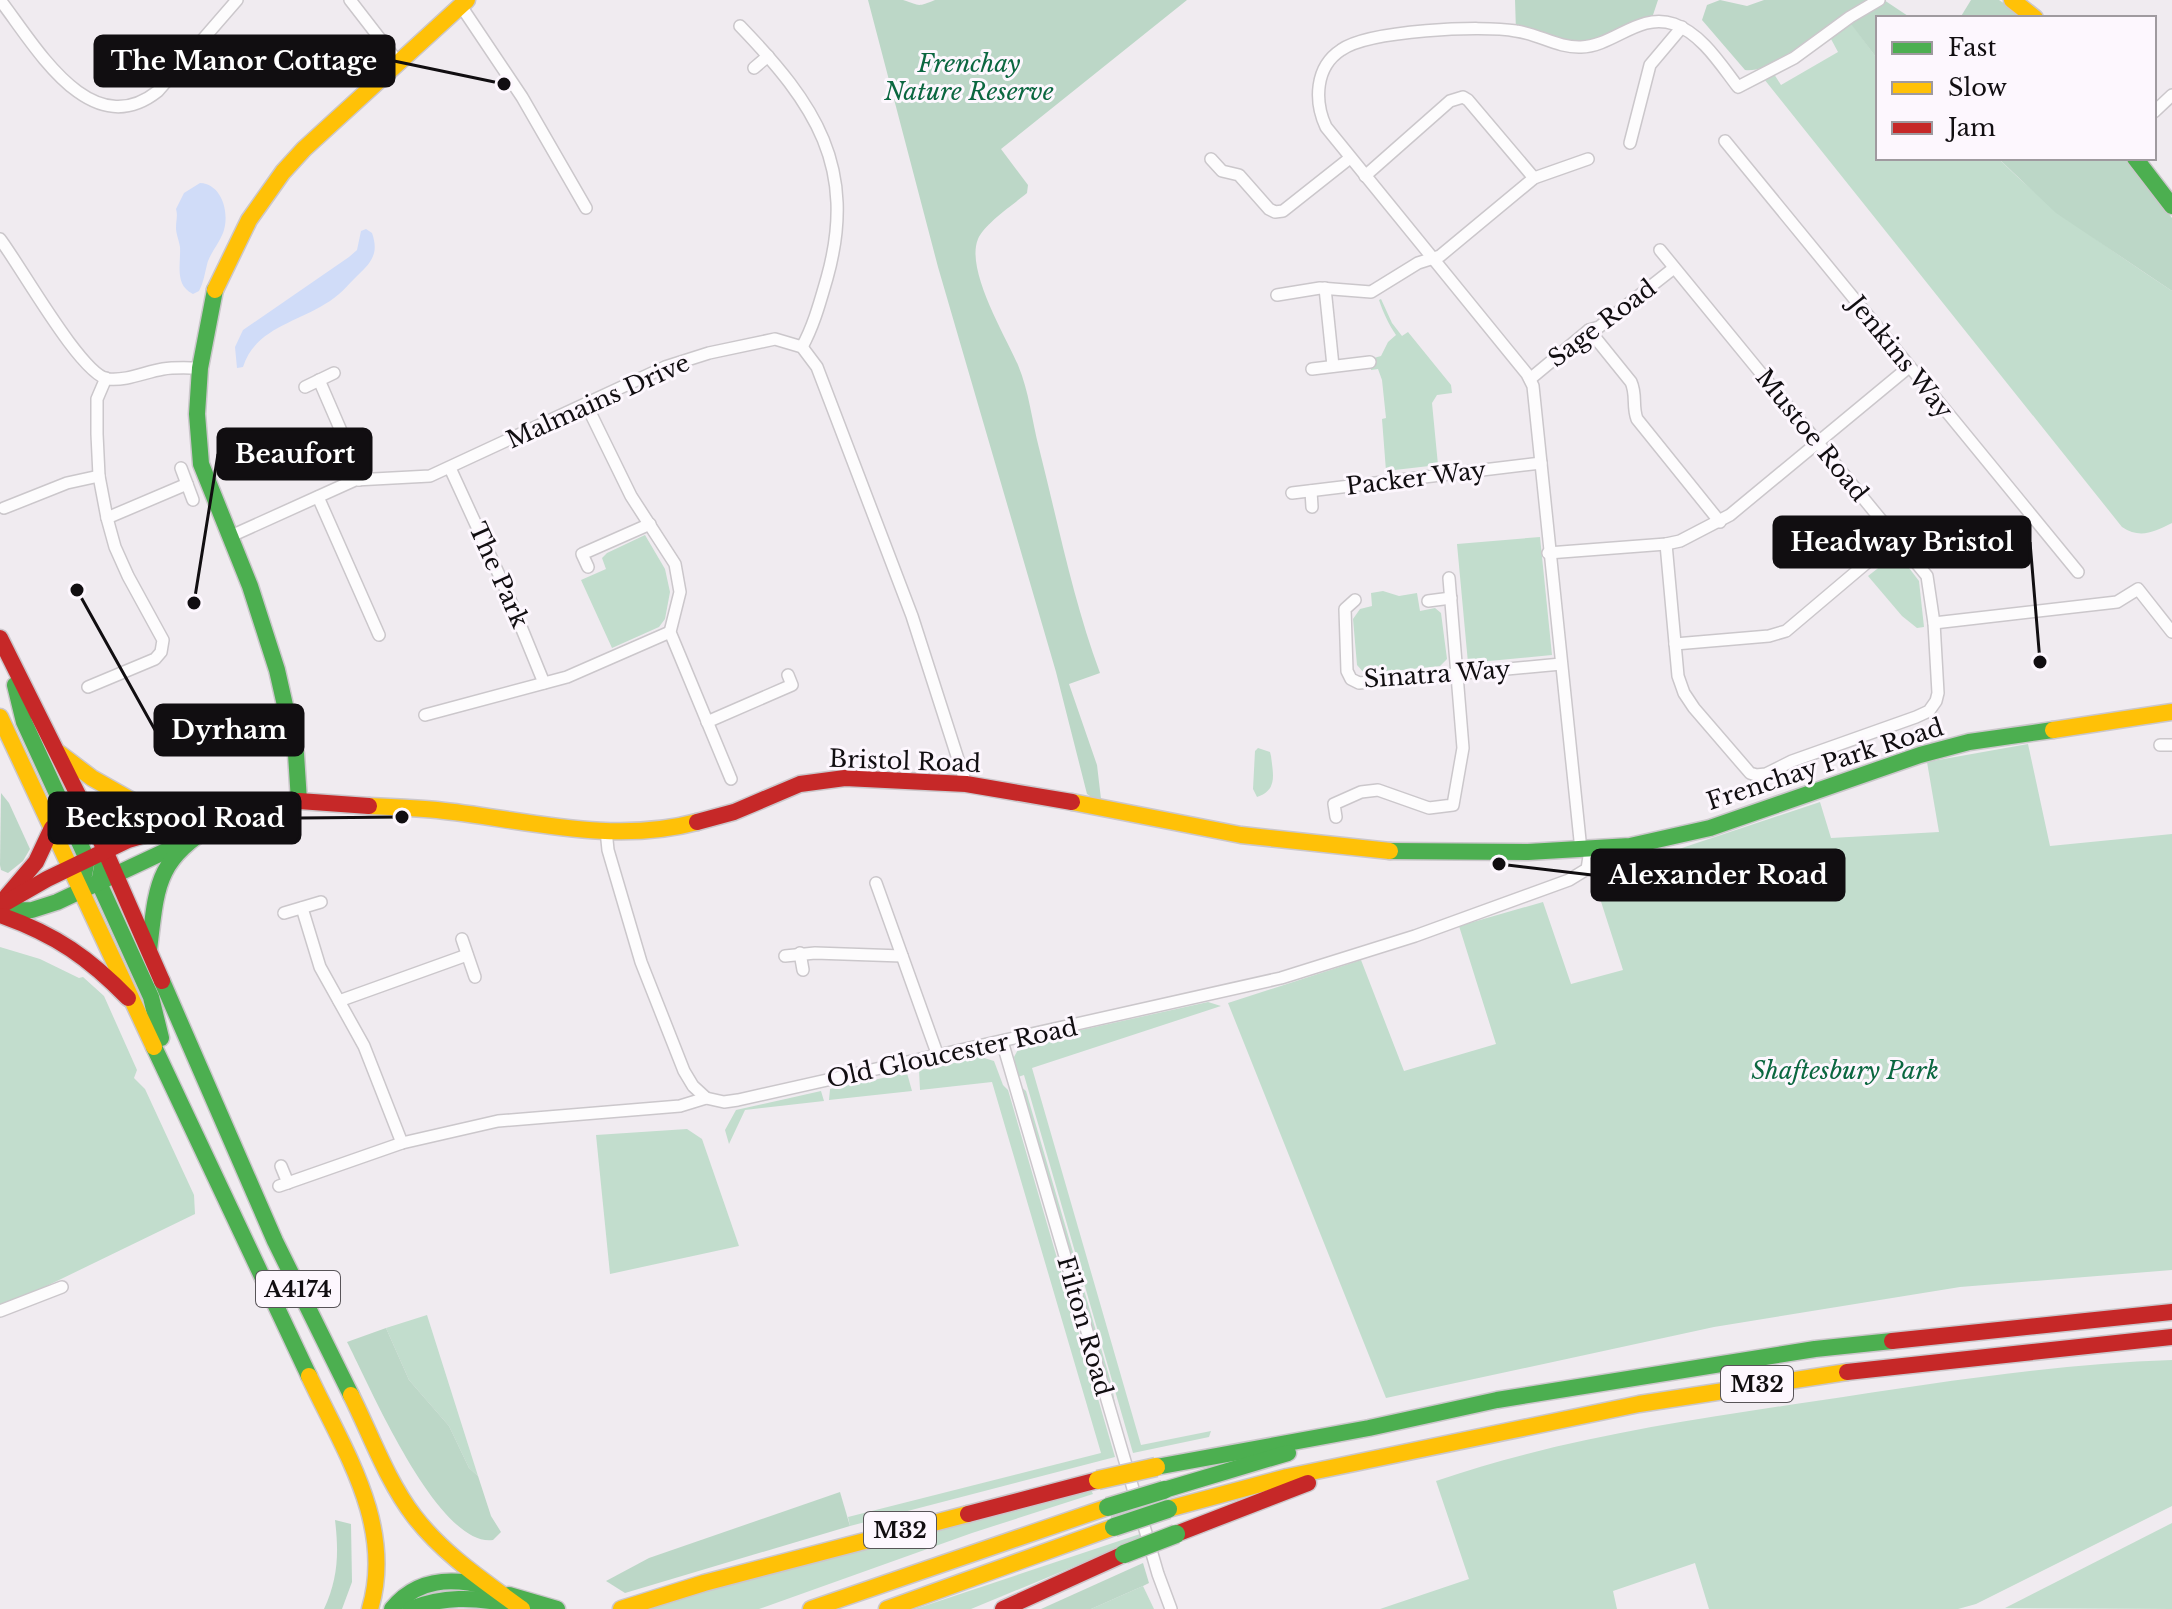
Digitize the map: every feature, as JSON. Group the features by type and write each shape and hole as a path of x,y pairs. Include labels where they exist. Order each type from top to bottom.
{"main road":[{"path":"2012,0 2032,16"},
{"path":"299,801 296,754 277,670 231,536 201,464 197,414 200,368 215,291 249,220 283,172 304,149 464,3"},
{"path":"2137,160 2172,206"},
{"name":"A4174","path":"3,644 105,851 107,878 149,950 258,1204 403,1500 426,1531 520,1608"},
{"name":"A4174","path":"3,644 24,722 79,864"},
{"name":"Frenchay Park Road","path":"1585,850 1630,846 1710,828 1920,755 1969,742 2172,712"},
{"path":"0,717 52,828 79,864 81,891"},
{"path":"58,752 92,778 182,833"},
{"name":"Bristol Road","path":"0,909 128,840 182,833 225,818 299,801 437,810 568,829 606,830 683,826 734,812 800,784 845,778 966,784 1241,835 1313,845 1385,851 1585,850"},
{"path":"0,909 36,862 52,828"},
{"path":"0,909 32,910 57,902 107,878 182,833"},
{"path":"149,950 164,867 182,833"},
{"path":"107,878 151,997 171,1083"},
{"name":"A4174","path":"81,891 369,1505 376,1536 377,1563 370,1609"},
{"path":"0,909 67,942 95,964 135,1005"},
{"name":"M32","path":"621,1609 719,1578 1098,1480 1497,1400 1815,1349 2172,1312"},
{"name":"M32","path":"887,1609 1168,1509 1287,1477 1639,1404 1811,1376 2172,1337"},
{"name":"M32","path":"811,1609 1108,1507 1369,1428"},
{"name":"M32","path":"1003,1609 1124,1554 1348,1465"},
{"path":"392,1609 400,1595 438,1581 457,1580 557,1609"},
{"path":"411,1609 451,1597 520,1608"}],"street":[{"path":"0,0 68,85 85,99 112,106 142,101 158,91 237,0"},
{"path":"350,0 398,62"},
{"path":"1585,850 1548,553 1535,395 1530,379 1326,127 1320,114 1319,83 1330,61 1349,45 1461,29 1496,29 1527,33 1561,46 1582,48 1645,22 1659,20 1682,27 1709,50 1738,87 1794,58 1879,0"},
{"path":"464,3 586,208"},
{"path":"740,26 796,89 822,134 831,158 838,221 834,251 812,327 802,347 817,367 912,616 966,784"},
{"path":"1630,143 1650,65 1682,27"},
{"path":"754,68 768,56"},
{"path":"2156,110 2172,95"},
{"path":"1365,176 1450,101 1463,97 1534,178"},
{"name":"Jenkins Way","path":"1725,141 2078,572"},
{"path":"1211,159 1222,171 1239,175 1275,212 1283,211 1348,156"},
{"path":"1277,295 1325,288 1371,292 1418,263 1440,256 1534,178 1588,159"},
{"path":"0,239 77,354 95,374 123,379 164,369 200,368"},
{"name":"Mustoe Road","path":"1660,250 1927,576 1934,623 1936,701 1929,711 1759,776 1748,771 1684,693 1678,676 1666,544"},
{"name":"Sage Road","path":"1530,379 1589,330 1599,327 1674,268"},
{"path":"1325,288 1333,366"},
{"path":"1589,330 1631,382 1635,392 1632,408 1637,419 1720,522"},
{"name":"Malmains Drive","path":"231,536 359,480 420,479 450,468 665,367 709,353 775,339 802,347"},
{"path":"1312,369 1370,362"},
{"path":"1548,553 1666,544 1680,541 1720,522 1909,367"},
{"path":"305,387 334,373"},
{"path":"88,687 155,659 161,652 163,640 128,576 107,518 99,476 97,399 106,378"},
{"path":"319,380 359,480"},
{"path":"586,404 627,488 671,555 678,572 679,601 670,632 731,779"},
{"name":"Packer Way","path":"1292,493 1541,463"},
{"path":"181,468 193,500"},
{"name":"The Park","path":"450,468 498,570 544,683"},
{"path":"4,508 67,483 99,476"},
{"path":"107,518 187,484"},
{"path":"1311,491 1312,507"},
{"path":"318,497 379,635"},
{"path":"588,567 582,554 650,524"},
{"path":"1675,644 1769,636 1786,631 1896,538"},
{"path":"1336,817 1334,804 1361,792 1378,790 1429,808 1453,805 1463,748 1449,578"},
{"path":"1934,623 2117,602 2138,589 2172,632"},
{"path":"1428,601 1451,598"},
{"name":"Sinatra Way","path":"1355,600 1345,609 1347,671 1351,679 1359,683 1561,664"},
{"path":"425,715 567,677 670,632"},
{"path":"707,722 792,685 788,675"},
{"path":"606,830 608,850 641,962 684,1071 693,1086 706,1098"},
{"name":"Old Gloucester Road","path":"281,1166 284,1185 402,1143 498,1121 680,1106 706,1098 724,1102 738,1100 1281,978 1415,936 1577,876 1589,864 1585,850"},
{"path":"876,883 938,1056"},
{"path":"284,913 321,902"},
{"path":"302,908 320,967 364,1046 402,1143"},
{"path":"462,939 475,977"},
{"path":"785,956 800,953 902,956"},
{"path":"800,953 803,970"},
{"path":"339,1001 467,955"},
{"name":"Filton Road","path":"1002,1041 1153,1560 1171,1609"},
{"path":"0,1311 62,1287"}],"green space":[{"name":"Frenchay Nature Reserve","path":"868,0 903,0 918,5 935,0 1187,0 1001,149 1028,185 1027,193 986,227 978,239 975,252 982,285 1025,385 1074,590 1100,673 1069,684 1097,765 1101,799 1096,800 1087,794 1056,672 938,267"},
{"path":"1515,0 1658,0 1651,21 1592,46 1516,31"},
{"path":"1720,0 1747,6 1764,0 1884,0 1908,16 1876,16 1876,57 1845,16 1782,58 1769,65 1745,70 1702,20 1707,5"},
{"path":"1971,0 1999,0 2023,16 1961,16"},
{"path":"1851,23 1876,57 1876,160 2000,160 2060,213 2172,291 2172,523 2141,533 2122,527 1764,79 1774,74 1781,85 1838,52 1831,39"},
{"path":"2000,160 2127,160 2172,218 2172,291 2056,213"},
{"path":"1381,299 1402,336 1408,332 1451,385 1452,393 1437,395 1432,403 1438,465 1386,471 1382,380 1378,369 1371,370 1370,359 1381,356 1388,342 1396,335 1382,309"},
{"path":"645,535 665,569 670,592 665,619 659,627 612,648 581,580 606,569 602,558 607,553"},
{"path":"1540,537 1552,655 1468,663 1457,544"},
{"path":"1899,555 1919,581 1924,627 1917,628 1902,616 1868,576"},
{"path":"1383,591 1399,596 1417,593 1420,611 1435,608 1441,613 1447,659 1440,666 1365,674 1357,665 1353,619 1360,609 1372,606 1371,593"},
{"name":"Shaftesbury Park","path":"2028,744 2050,846 2172,834 2172,1270 1960,1287 1714,1327 1386,1398 1228,1003 1361,960 1404,1071 1496,1044 1459,926 1543,902 1571,984 1623,970 1595,883 1613,871 1820,802 1831,838 1939,832 1927,762"},
{"path":"1258,748 1270,752 1273,775 1271,786 1257,797 1253,789 1255,751"},
{"path":"1,793 9,803 30,849 23,861 8,873 1,870 0,865"},
{"path":"0,947 83,977 104,996 137,1070 134,1078 145,1089 194,1195 195,1214 24,1297 0,1305"},
{"path":"1208,1002 1221,1006 1032,1068 1141,1445 1211,1431 1209,1437 1133,1453 1024,1075 1018,1077 1014,1057 1020,1046 1027,1042"},
{"path":"981,1053 981,1057 994,1061 1008,1090 1115,1457 850,1526 848,1517 1101,1453 992,1082 920,1090 919,1070 959,1062 958,1057"},
{"path":"907,1073 912,1091 829,1100 830,1089"},
{"path":"1020,1086 1026,1091 1115,1404"},
{"path":"821,1091 824,1101 745,1110 729,1144 725,1130 736,1110"},
{"path":"687,1129 702,1139 739,1246 610,1274 596,1135"},
{"path":"427,1315 478,1476 469,1468 449,1426 409,1380 386,1328"},
{"path":"386,1328 409,1380 449,1426 469,1468 478,1476 491,1516 501,1532 493,1540 472,1536 450,1518 428,1492 371,1392 347,1342"},
{"path":"2172,1360 2172,1506 1976,1604 1958,1609 1709,1609 1695,1563 1613,1591 1617,1609 1380,1609 1469,1579 1436,1481 1482,1466 1624,1432 1768,1408 1994,1375"},
{"path":"1091,1490 1093,1494 972,1533 759,1609 638,1609"},
{"path":"840,1492 850,1526 625,1593 606,1581 649,1558"},
{"path":"335,1520 351,1524 352,1582 342,1609 324,1609 336,1566"},
{"path":"2172,1523 2172,1609 2005,1608"},
{"path":"1143,1533 1138,1540 971,1609 915,1609"},
{"path":"1143,1563 1149,1583 1143,1586 1091,1609 1041,1609"},
{"path":"1143,1586 1154,1609 1091,1609"}],"water":[{"path":"200,183 208,185 219,195 226,218 223,233 208,261 201,288 193,294 181,280 176,209 184,193"},
{"path":"366,229 372,233 374,252 362,271 330,301 266,335 249,354 243,367 237,368 235,347 243,330 349,257 357,250 361,231"}],"traffic: fast":[{"path":"2137,160 2172,206"},
{"path":"215,290 200,368 197,414 201,464 250,586 277,670 296,754 299,801"},
{"path":"15,685 24,722 87,859 81,891"},
{"path":"1390,851 1528,852 1630,846 1710,828 1920,755 1969,742 2053,730"},
{"path":"149,950 154,907 163,875 182,849 217,823"},
{"path":"0,911 32,910 57,902 187,841"},
{"path":"105,851 99,883 151,997 161,1038"},
{"path":"162,981 275,1241 351,1395"},
{"path":"154,1047 309,1376"},
{"path":"1156,1467 1369,1428 1497,1400 1815,1349 1892,1341"},
{"path":"1164,1490 1288,1453"},
{"path":"1108,1507 1164,1490"},
{"path":"1114,1527 1168,1509"},
{"path":"1124,1554 1176,1534"},
{"path":"392,1609 412,1591 436,1583 448,1581 488,1587"},
{"path":"509,1595 557,1609"},
{"path":"411,1609 459,1599 507,1604"}],"traffic: slow":[{"path":"215,290 249,220 283,172 304,149 467,0"},
{"path":"2012,0 2032,16"},
{"path":"2053,730 2172,712"},
{"path":"0,717 154,1047"},
{"path":"59,753 92,778 177,826"},
{"path":"1072,802 1241,835 1390,851"},
{"path":"369,806 437,810 600,831 665,828 697,822"},
{"path":"1168,1509 1287,1477 1639,1404 1847,1372"},
{"path":"309,1376 350,1460 371,1518 376,1547 376,1578 370,1609"},
{"path":"351,1395 387,1473 425,1530 451,1555 522,1609"},
{"path":"1098,1480 1156,1467"},
{"path":"811,1609 1108,1507"},
{"path":"621,1609 704,1583 968,1514"},
{"path":"887,1609 1114,1527"}],"traffic: jam":[{"path":"0,638 99,837 162,981"},
{"path":"697,822 734,812 800,784 845,778 966,784 1072,802"},
{"path":"0,906 47,879 128,840 186,823 225,818 299,801 369,806"},
{"path":"7,896 36,862 52,828"},
{"path":"3,916 71,949 128,998"},
{"path":"1892,1341 2172,1312"},
{"path":"1847,1372 2172,1337"},
{"path":"968,1514 1098,1480"},
{"path":"1176,1534 1308,1483"},
{"path":"1003,1609 1124,1554"}],"place":[{"name":"The Manor Cottage","path":"504,84"},
{"name":"Dyrham","path":"77,590"},
{"name":"Beaufort","path":"194,603"},
{"name":"Headway Bristol","path":"2040,662"},
{"name":"Beckspool Road","path":"402,817"},
{"name":"Alexander Road","path":"1499,864"}]}
